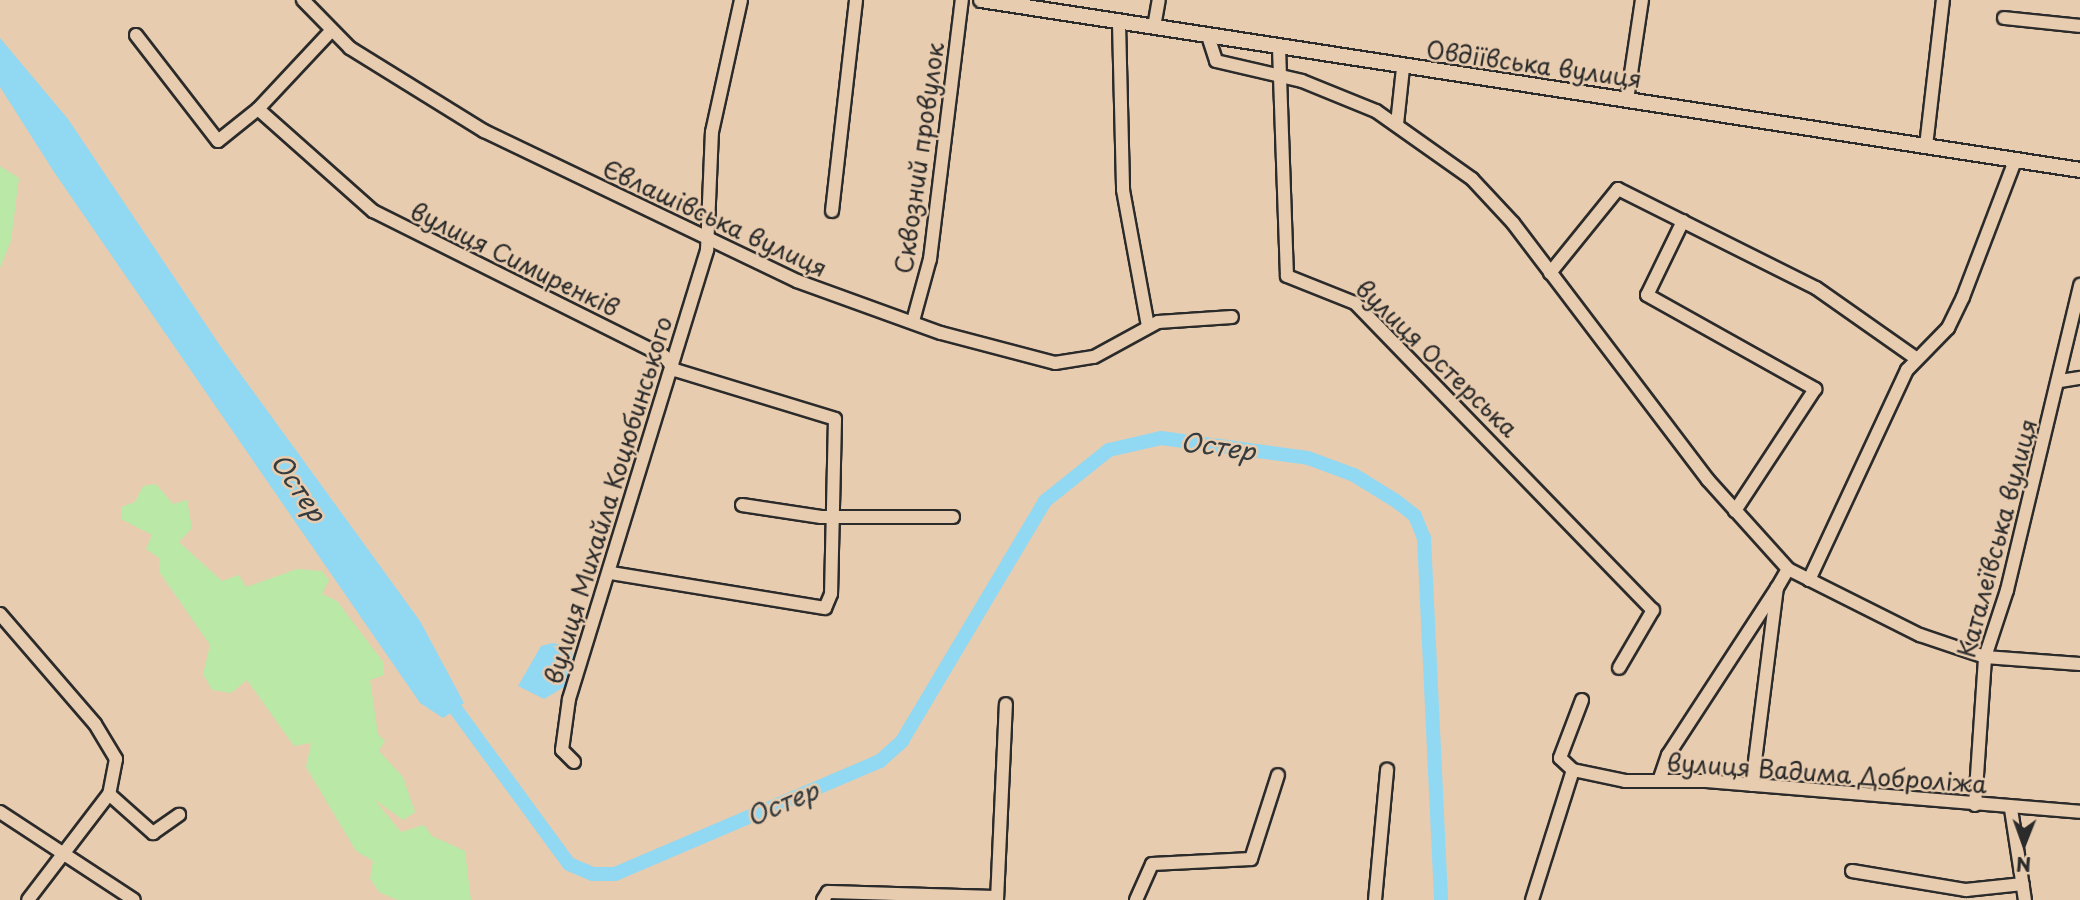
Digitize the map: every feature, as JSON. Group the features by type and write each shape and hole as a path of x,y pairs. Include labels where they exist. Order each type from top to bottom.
{"main road":[{"name":"Овдіївська вулиця","path":"981,0 1403,68 2080,170"}],"street":[{"name":"Євлашівська вулиця","path":"303,0 330,32 484,131 706,239 837,297 913,321 996,352 1055,363 1094,357 1148,326 1232,317"},
{"name":"вулиця Михайла Коцюбинського","path":"574,762 562,750 569,699 611,573 670,363 701,275 706,239 712,132 741,0"},
{"path":"832,211 856,0"},
{"name":"Сквозний провулок","path":"913,321 930,259 962,0"},
{"path":"1154,27 1159,0"},
{"path":"1627,100 1642,0"},
{"path":"1926,146 1943,0"},
{"path":"2004,18 2080,26"},
{"path":"1119,23 1123,190 1148,326"},
{"path":"136,35 218,141 258,109 330,32"},
{"path":"1208,36 1216,61 1279,75 1337,93 1397,124 1472,179 1550,273 1735,511 1788,569 1920,635 1985,657 2080,664"},
{"name":"вулиця Остерська","path":"1279,48 1287,276 1355,303 1653,610 1619,668"},
{"path":"1397,124 1403,68"},
{"name":"вулиця Симиренків","path":"258,109 373,211 690,375 820,410 835,419 833,513"},
{"path":"1809,580 1917,359 1958,308 2015,161"},
{"path":"1550,273 1618,189 1816,288 1917,359"},
{"path":"1683,221 1647,295 1815,389 1735,511"},
{"name":"Каталеївська вулиця","path":"1975,805 1985,657 2060,381 2080,285"},
{"path":"2060,381 2080,378"},
{"path":"742,505 833,513 953,517"},
{"path":"611,573 825,608 833,513"},
{"path":"1659,781 1668,755 1788,569"},
{"path":"1752,785 1777,588"},
{"path":"0,614 108,742 116,759 109,794 28,900"},
{"path":"1532,900 1573,770 1560,758 1582,700"},
{"path":"823,900 828,892 997,898 1006,704"},
{"name":"вулиця Вадима Доброліжа","path":"1573,770 1625,781 1752,785 2011,809 2080,812"},
{"path":"1374,900 1387,771"},
{"path":"1136,900 1152,864 1251,859 1278,775"},
{"path":"109,794 153,833 179,816"},
{"path":"2011,809 2025,900"},
{"path":"0,812 65,852 134,900"},
{"path":"1852,871 1966,890 2023,884"}],"green space":[{"path":"0,166 19,178 11,241 0,268"},
{"path":"156,484 173,504 187,500 192,528 179,542 222,581 239,575 246,587 297,569 322,571 329,580 322,594 337,601 384,663 384,675 370,680 378,734 385,741 379,751 403,777 415,812 403,820 374,799 401,832 424,825 432,836 465,851 471,900 397,900 379,892 370,879 373,861 356,851 306,767 311,743 294,746 247,680 231,693 212,690 203,674 210,645 160,573 159,558 146,549 152,535 121,519 121,507 135,502 143,486"}],"water":[{"name":"Остер","path":"0,38 68,119 221,347 420,621 464,703 443,718 420,703 54,172 0,87"},
{"path":"553,643 571,647 574,663 564,687 544,699 518,686 541,646"}],"waterway":[{"name":"Остер","path":"446,696 569,864 592,874 615,874 880,761 902,741 1045,501 1109,450 1161,438 1308,458 1354,475 1396,501 1415,516 1424,538 1441,900"}]}
